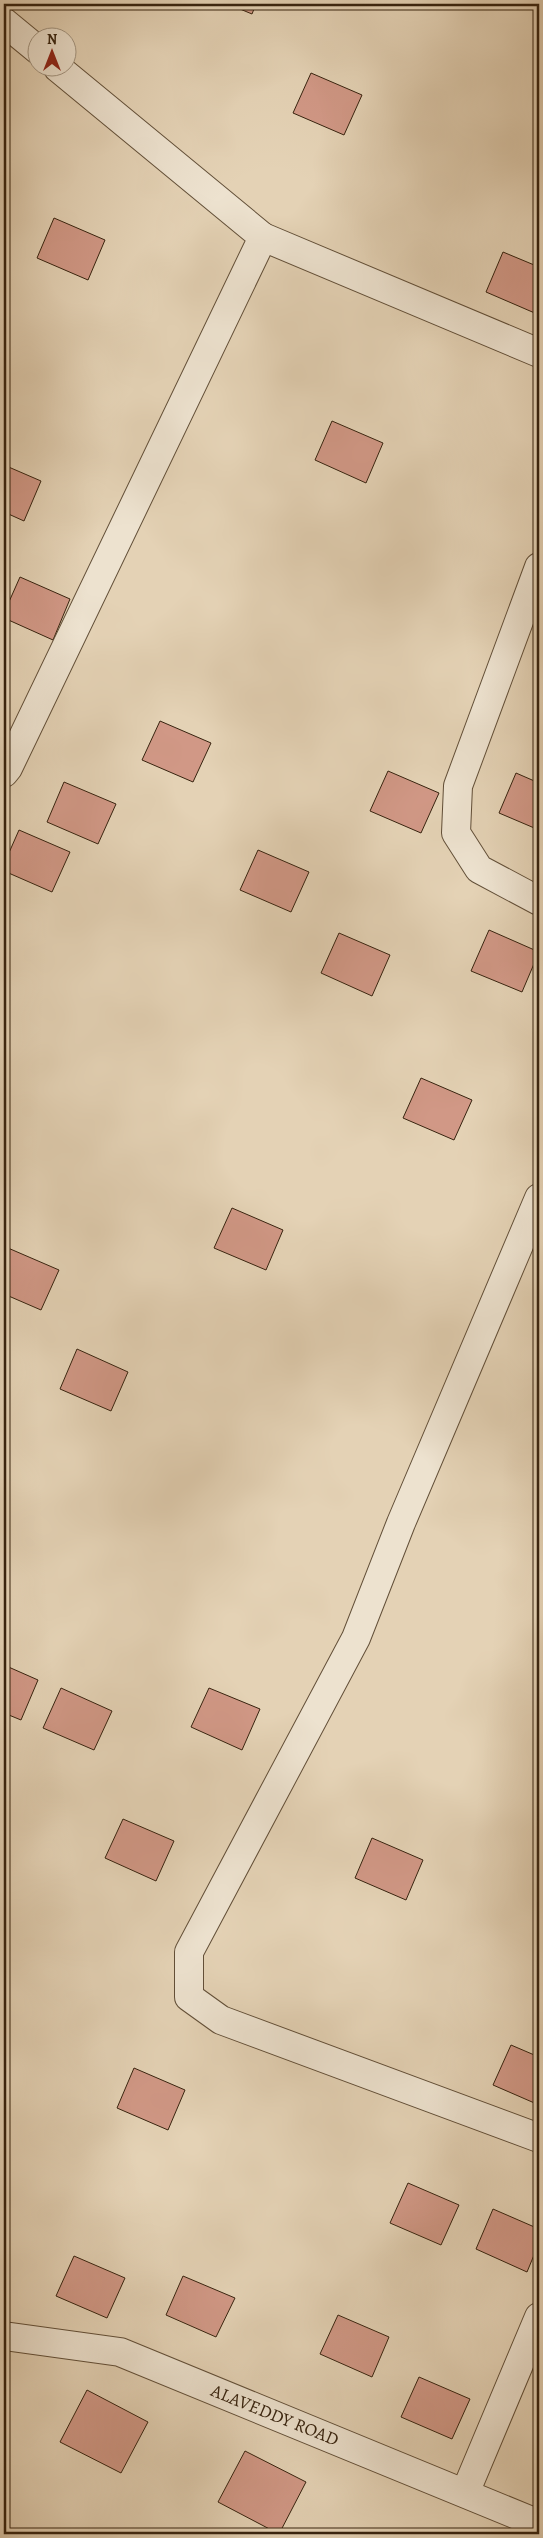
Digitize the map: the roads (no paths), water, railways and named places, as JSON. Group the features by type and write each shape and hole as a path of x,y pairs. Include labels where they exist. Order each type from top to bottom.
{"street":[{"path":"4,22 28,42"},
{"path":"70,78 263,237 539,353"},
{"path":"4,773 263,237"},
{"path":"539,567 458,786 456,833 479,869 539,901"},
{"path":"539,1198 401,1524 356,1638 189,1952 189,1997 221,2020 539,2138"},
{"path":"465,2493 539,2317"},
{"name":"ALAVEDDY ROAD","path":"4,2337 120,2352 539,2524"}]}
